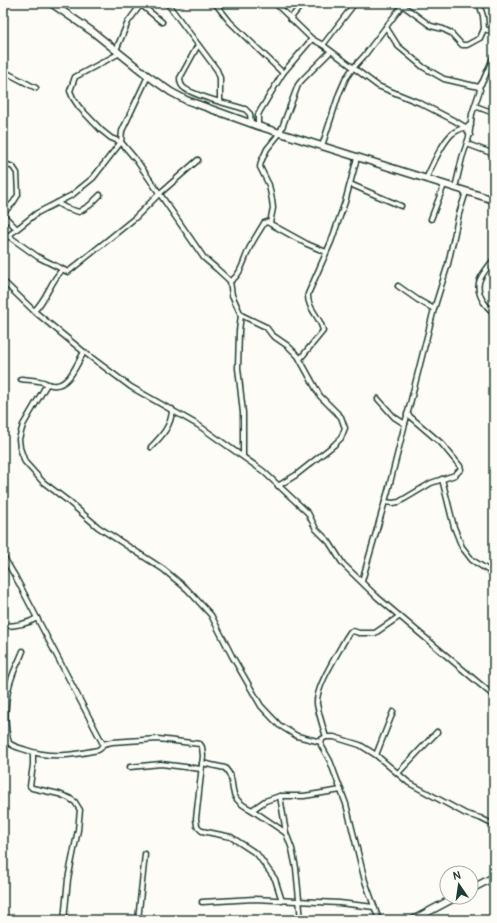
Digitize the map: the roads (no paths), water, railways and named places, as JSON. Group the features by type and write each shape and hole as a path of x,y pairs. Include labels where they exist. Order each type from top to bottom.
{"main road":[{"path":"51,3 93,32 148,76 171,92 186,100 258,126 426,180 494,200"},
{"path":"479,885 494,877"},
{"path":"413,920 441,905"}],"street":[{"path":"162,22 140,3 128,22 118,52 75,77 70,91 73,98 88,117 111,138 121,142 137,161 204,258 230,281 232,295 241,315 238,368 243,412 243,456"},
{"path":"167,3 217,70 220,78 220,101"},
{"path":"215,3 230,22 283,72"},
{"path":"275,3 312,39 378,86 420,103 455,121 465,127 470,135"},
{"path":"290,19 303,3"},
{"path":"323,46 355,3"},
{"path":"322,146 339,94 346,78 403,4 431,26 444,29 451,33 462,45 467,45 480,38 484,29 483,16 479,3"},
{"path":"386,27 398,46 423,67 444,79 479,87"},
{"path":"484,29 494,32"},
{"path":"258,126 258,115 283,72 312,39"},
{"path":"198,45 180,78 180,81 185,88 201,96 249,111 251,123"},
{"path":"270,223 273,208 272,200 269,185 260,167 267,149 280,133 298,85 330,52"},
{"path":"455,188 470,135 475,106 480,90 479,87 494,56"},
{"path":"3,71 36,88"},
{"path":"488,71 494,72"},
{"path":"3,240 37,212 72,195 92,178 121,142 122,131 148,76"},
{"path":"475,106 494,113"},
{"path":"426,180 441,150 452,134 471,125"},
{"path":"467,144 494,154"},
{"path":"300,359 323,331 322,324 309,305 308,300 311,287 345,202 357,158"},
{"path":"7,236 38,257 68,272 135,218 159,194 198,160"},
{"path":"3,163 13,167 17,173 18,195 3,214 16,228"},
{"path":"350,184 401,206"},
{"path":"431,219 444,185"},
{"path":"362,581 385,502 434,309 448,264 459,214 466,192"},
{"path":"57,203 66,208 79,212 100,195"},
{"path":"230,281 233,280 237,274 249,248 264,223 267,222 307,244 326,252"},
{"path":"494,259 478,282 477,287 478,293 484,302 490,310 494,312"},
{"path":"34,311 40,306 54,280 62,270"},
{"path":"3,281 34,311 84,352 131,386 198,425 263,471 308,513 316,529 329,542 343,564 377,597 494,696"},
{"path":"398,286 434,309"},
{"path":"241,315 266,327 272,335 288,346 300,359 320,396 341,417 345,428 341,438 296,475 278,486"},
{"path":"494,343 494,356"},
{"path":"21,379 36,380 55,385 66,380 84,352"},
{"path":"47,384 23,425 19,439 20,448 25,462 43,482 98,527 163,569 187,589 211,614 232,656 261,706 279,725 297,736 321,742"},
{"path":"378,399 394,418 405,424"},
{"path":"152,447 167,428 172,417 172,410"},
{"path":"385,502 399,502 423,488 455,475 460,471 460,466 442,444 407,414"},
{"path":"442,479 454,527 462,547 472,560 494,574"},
{"path":"3,556 103,744"},
{"path":"326,737 317,703 320,686 346,638 350,632 353,631 359,633 375,633 400,616"},
{"path":"3,626 16,626 37,618"},
{"path":"23,651 13,672 8,688 6,720 9,743 33,753 61,756 98,750 103,744 112,742 158,739 197,743 202,747 202,763 196,818 197,826 202,831 231,837 257,854 274,879 282,901"},
{"path":"376,754 393,712"},
{"path":"398,773 436,732"},
{"path":"321,742 322,739 326,737 334,737 360,745 376,754 409,783 466,814 480,818 494,825"},
{"path":"321,742 346,804 365,881 379,920"},
{"path":"33,753 30,786 32,788 59,794 69,798 75,802 80,810 78,830 68,879 64,920"},
{"path":"202,763 225,768 231,776 233,794 240,803 286,833"},
{"path":"130,767 160,764 201,768"},
{"path":"252,810 265,801 280,796 304,796 341,790"},
{"path":"280,796 286,833 294,862 302,920"},
{"path":"138,920 145,854"},
{"path":"202,902 254,899 339,903 374,907"}]}
